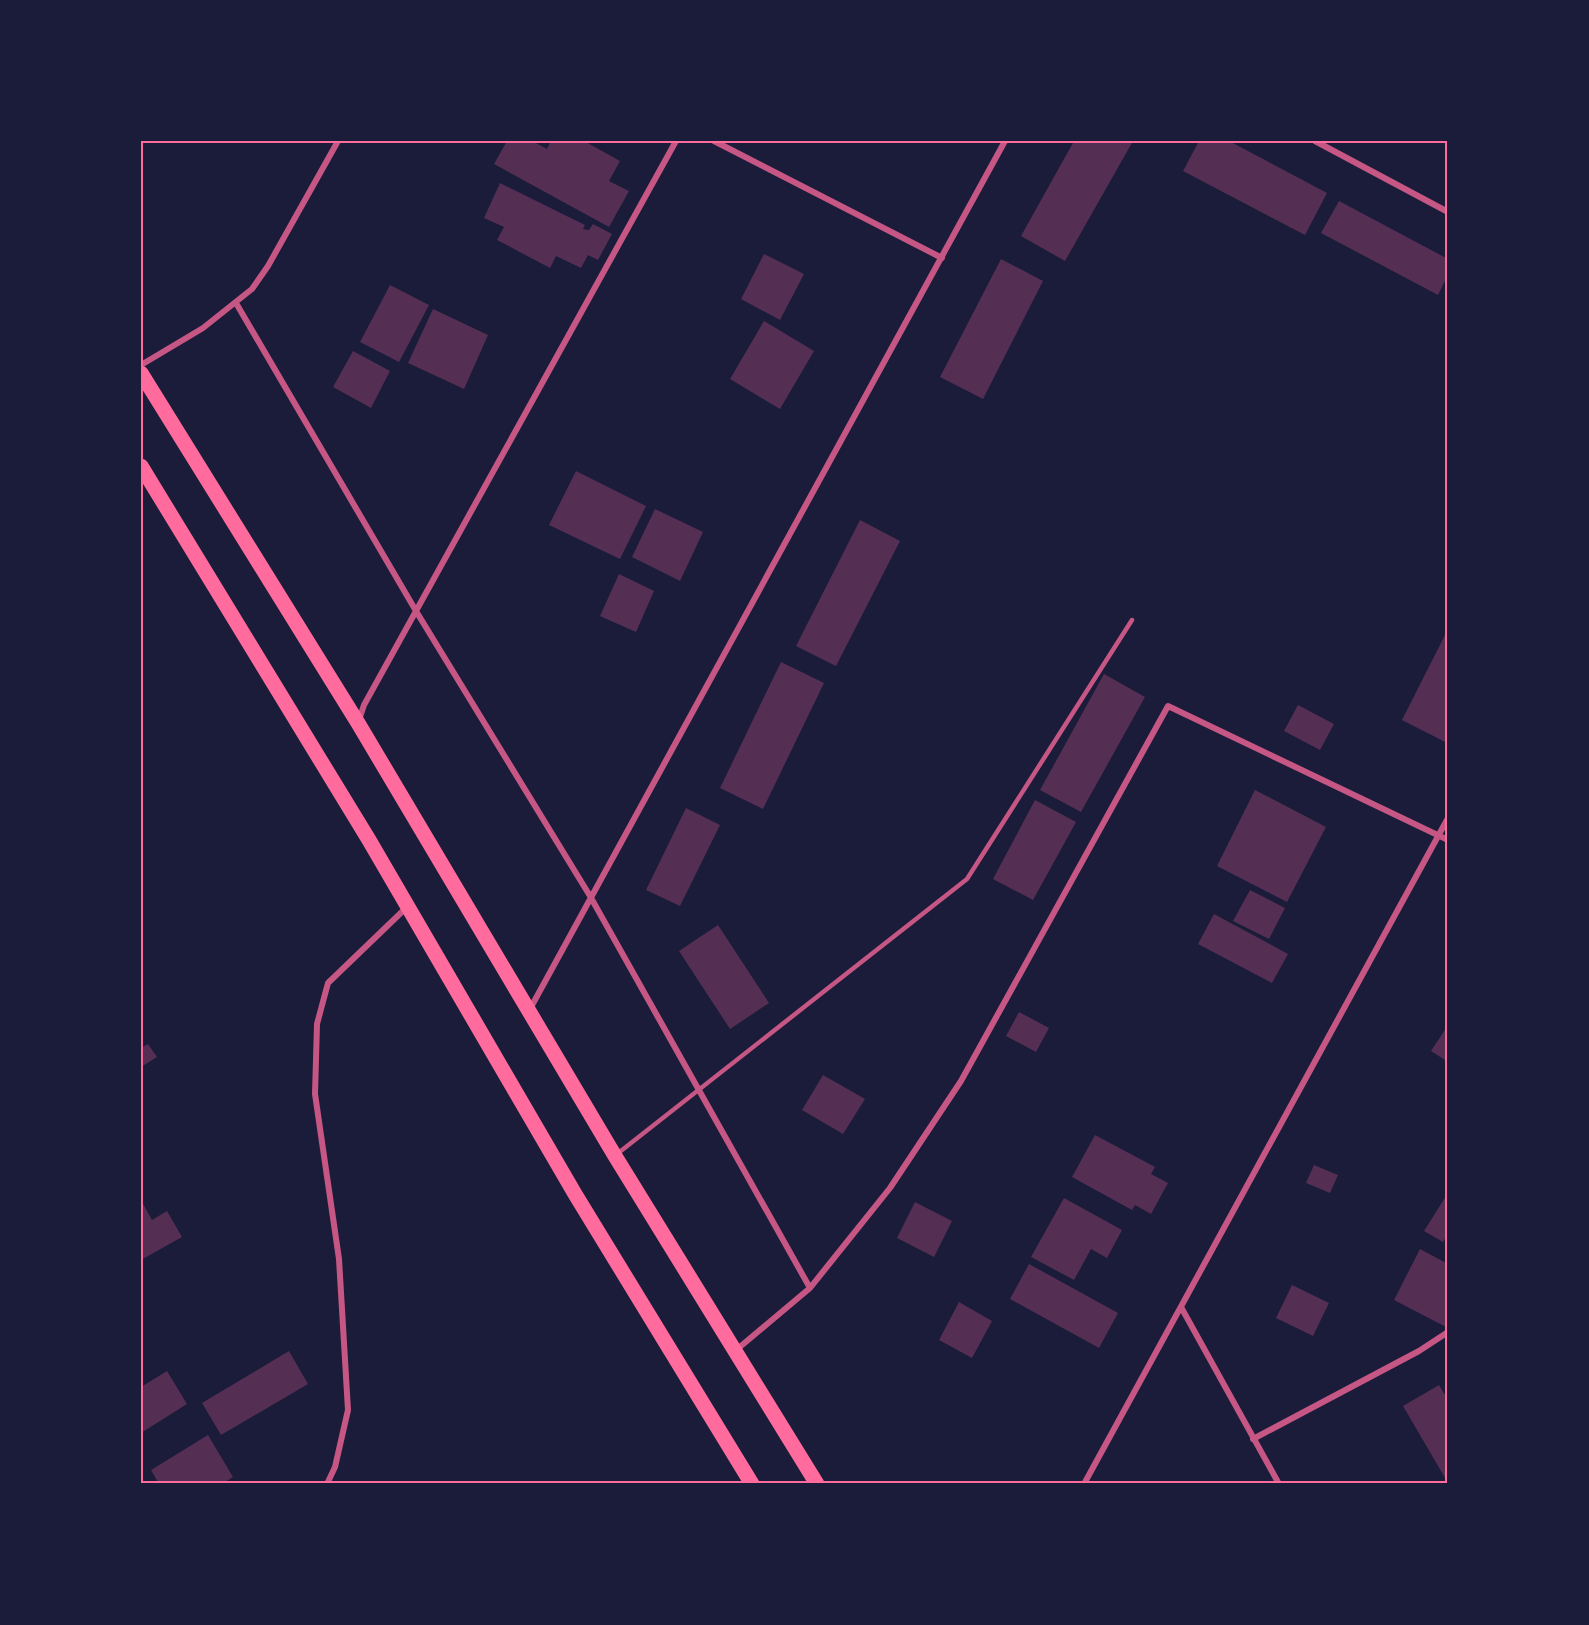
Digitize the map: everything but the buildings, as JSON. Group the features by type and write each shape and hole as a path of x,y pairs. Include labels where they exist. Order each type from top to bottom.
{"main road":[{"path":"141,373 358,723 530,1009 615,1156 817,1484"},
{"path":"141,466 408,906 581,1204 752,1484"}],"street":[{"path":"141,365 203,328 252,289 268,266 339,141"},
{"path":"358,723 364,705 676,141"},
{"path":"714,141 942,258"},
{"path":"530,1009 1005,141"},
{"path":"1315,141 1448,212"},
{"path":"236,303 416,611 590,896 810,1288"},
{"path":"735,1351 810,1288 890,1188 961,1081 1168,706 1448,840"},
{"path":"1084,1484 1448,818"},
{"path":"327,1484 335,1467 348,1410 339,1259 315,1094 317,1024 328,983 408,906"},
{"path":"1181,1307 1279,1484"},
{"path":"1253,1439 1419,1351 1448,1332"}],"lane":[{"path":"615,1156 967,879 1132,620"}]}
